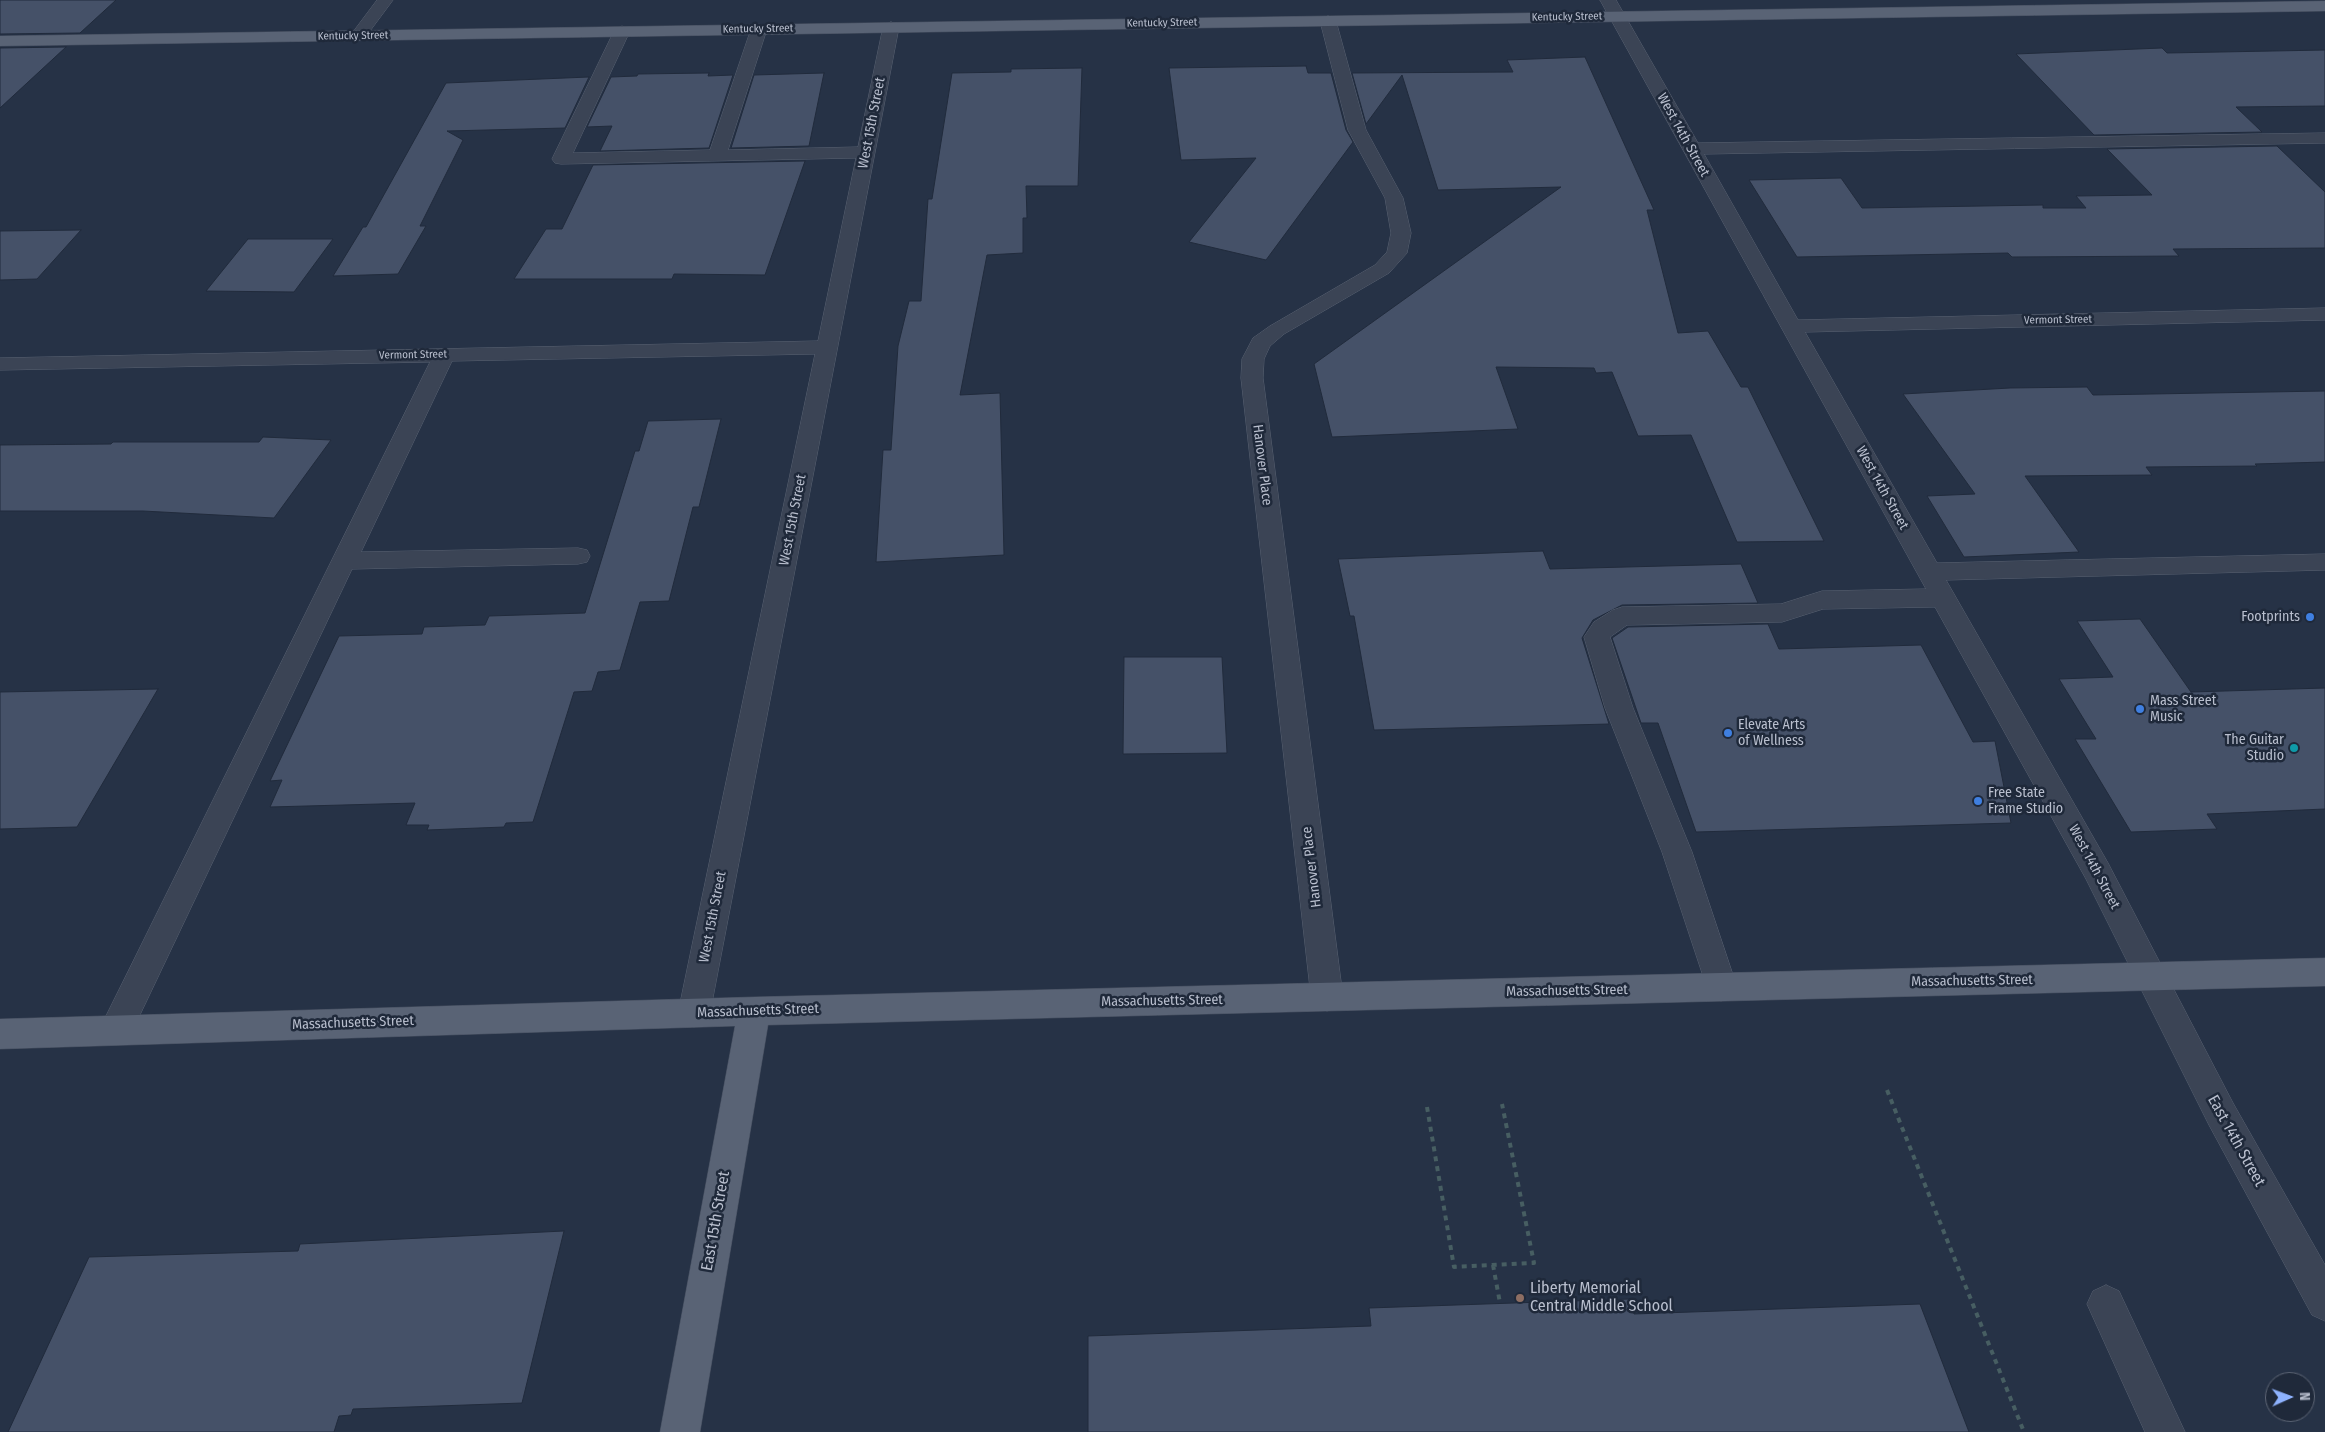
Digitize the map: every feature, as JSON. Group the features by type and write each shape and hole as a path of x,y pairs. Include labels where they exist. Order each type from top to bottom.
{"main road":[{"name":"Kentucky Street","path":"0,41 1328,21 1612,8 2325,6"},
{"name":"Massachusetts Street","path":"0,1034 754,1011 2152,978 2325,972"},
{"name":"East 15th Street","path":"680,1432 754,1011"}],"street":[{"path":"358,36 384,0"},
{"name":"West 14th Street","path":"1612,8 2097,872 2152,978"},
{"name":"Hanover Place","path":"1327,997 1252,378 1253,359 1261,343 1277,330 1382,269 1396,253 1401,234 1394,198 1373,156 1357,130 1328,21"},
{"name":"West 15th Street","path":"694,1013 891,27"},
{"path":"717,155 759,29"},
{"path":"622,31 561,159 866,152"},
{"path":"1691,149 2325,138"},
{"name":"Vermont Street","path":"1790,326 2325,314"},
{"name":"Vermont Street","path":"0,364 827,346"},
{"path":"116,1030 444,355"},
{"path":"344,561 578,556"},
{"path":"1929,572 2325,562"},
{"path":"1721,987 1677,852 1620,708 1597,636 1603,628 1622,616 1782,613 1822,600 1944,598"},
{"name":"East 14th Street","path":"2152,978 2220,1114 2325,1302"},
{"path":"2106,1304 2165,1432"}],"path":[{"path":"1887,1090 2024,1432"},
{"path":"1427,1107 1454,1267 1534,1263 1502,1104"},
{"path":"1493,1264 1500,1303"}],"building":[{"path":"0,0 116,0 80,33 0,34"},
{"path":"66,47 0,108 0,48"},
{"path":"2162,48 2167,53 2325,50 2325,106 2236,107 2262,132 2094,135 2016,54"},
{"path":"1585,57 1654,210 1647,210 1678,333 1708,331 1741,387 1748,387 1824,541 1737,542 1691,435 1638,436 1612,372 1596,373 1594,368 1496,367 1518,429 1332,437 1314,364 1561,187 1438,190 1402,75 1366,124 1352,73 1513,72 1507,60"},
{"path":"1306,66 1308,73 1331,73 1346,130 1353,142 1266,260 1189,242 1256,158 1181,160 1169,68"},
{"path":"1082,68 1078,186 1026,186 1027,218 1023,218 1023,253 987,255 960,395 1000,393 1004,555 876,562 883,450 891,450 898,346 909,301 921,301 928,199 932,199 952,73 1011,72 1011,69"},
{"path":"709,73 708,76 733,75 709,148 600,151 612,126 587,127 611,77 637,76 638,74"},
{"path":"824,73 809,146 731,148 754,75"},
{"path":"589,77 565,128 447,131 463,140 420,226 426,226 398,274 333,276 363,227 366,227 446,83"},
{"path":"2277,146 2325,192 2325,248 2173,249 2179,256 2012,257 2008,253 1797,257 1749,180 1841,178 1862,208 2043,205 2043,208 2086,208 2076,196 2152,195 2107,149"},
{"path":"805,161 765,275 674,274 672,279 514,279 546,229 562,229 593,165"},
{"path":"81,230 37,279 0,280 0,231"},
{"path":"248,239 333,239 294,292 206,291"},
{"path":"2087,387 2093,395 2325,391 2325,462 2255,464 2257,466 2146,467 2152,475 2025,476 2079,552 1964,557 1927,496 1975,494 1903,394 2010,388"},
{"path":"721,419 699,507 693,507 669,601 640,602 620,670 598,672 592,691 574,692 533,822 506,823 504,827 427,830 429,825 406,825 415,803 270,807 282,780 270,781 339,636 422,634 424,627 485,625 489,616 585,613 635,451 639,451 648,421"},
{"path":"263,437 331,440 274,518 143,511 0,511 0,445 111,444 113,442 259,442"},
{"path":"1543,551 1550,569 1741,564 1758,603 1622,605 1593,620 1582,638 1609,724 1374,730 1354,616 1350,616 1338,559"},
{"name":"Mass Street Music","path":"2140,619 2191,692 2325,688 2325,809 2207,814 2217,829 2131,832 2075,739 2096,739 2059,679 2113,677 2077,621"},
{"path":"1768,624 1779,649 1921,645 1973,742 1995,741 2011,823 1696,832 1658,723 1641,723 1612,638 1628,627"},
{"path":"1124,657 1222,657 1227,753 1123,754"},
{"path":"158,689 77,827 0,829 0,692"},
{"path":"564,1231 522,1403 353,1409 351,1415 339,1416 334,1432 8,1432 89,1257 298,1251 300,1244"},
{"path":"1630,1299 1634,1314 1920,1304 1969,1432 1088,1432 1088,1336 1371,1326 1369,1308"}],"place":[{"name":"Footprints","path":"2310,617"},
{"name":"Mass Street Music","path":"2140,709"},
{"name":"Elevate Arts of Wellness","path":"1728,733"},
{"name":"The Guitar Studio","path":"2294,748"},
{"name":"Free State Frame Studio","path":"1978,801"},
{"name":"Liberty Memorial Central Middle School","path":"1520,1298"}]}
